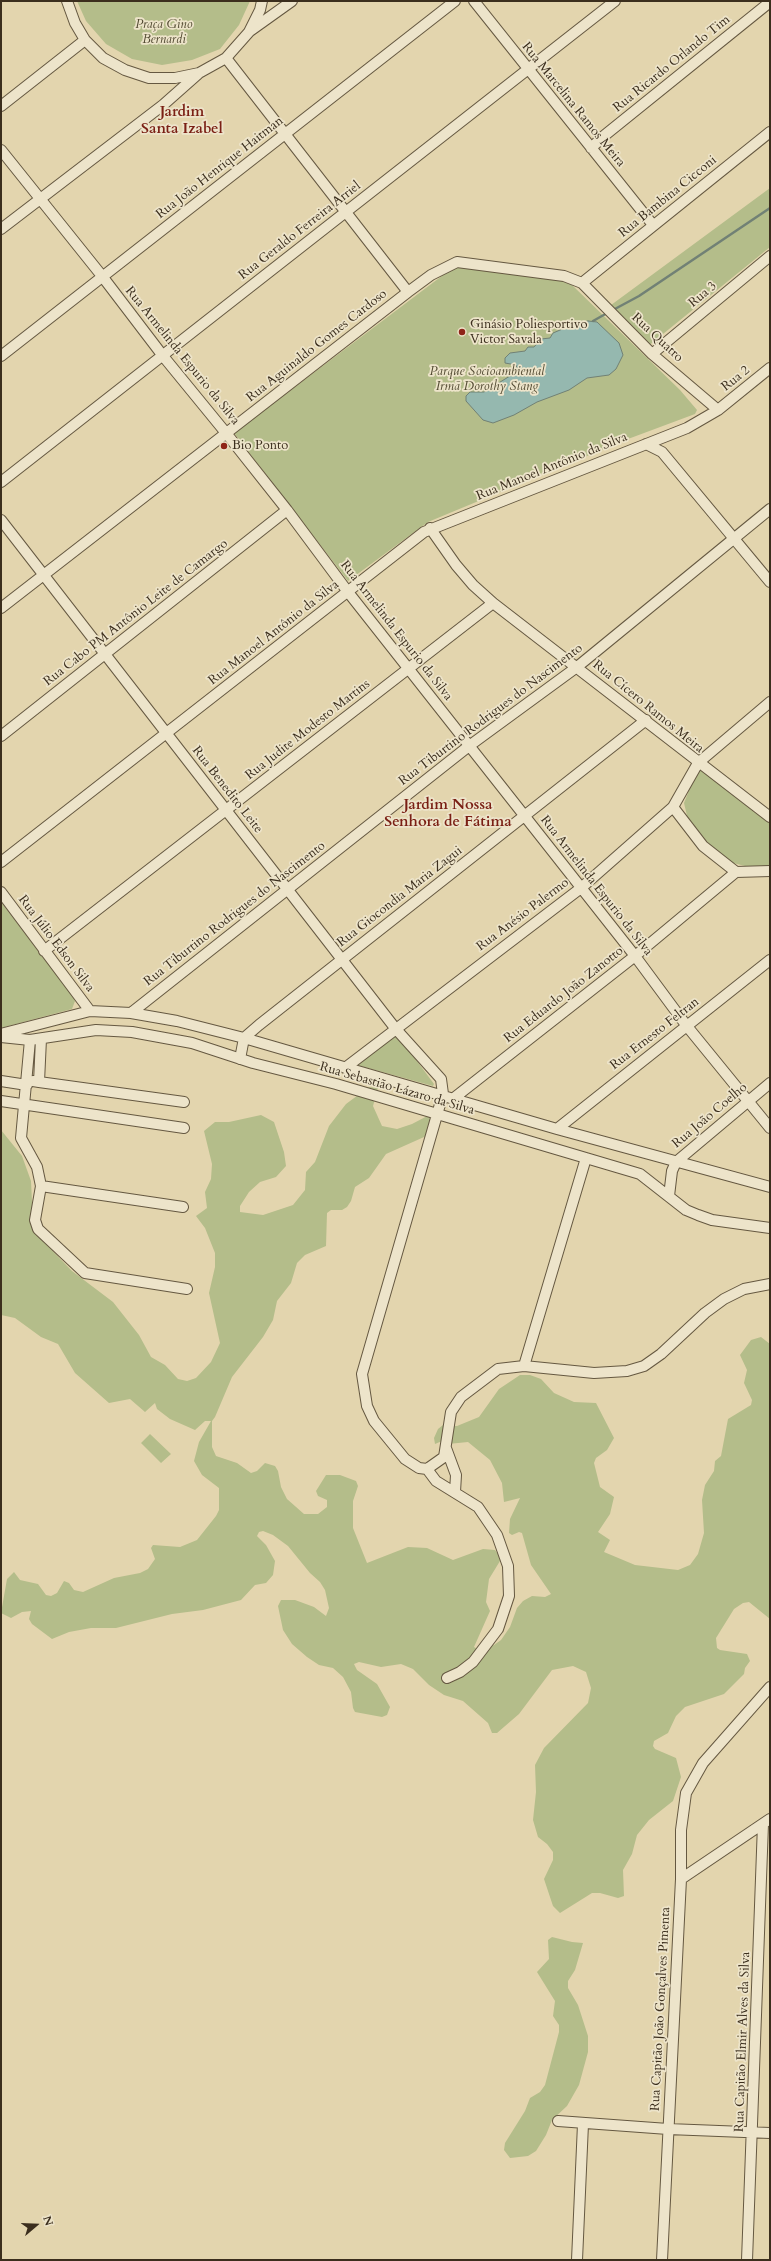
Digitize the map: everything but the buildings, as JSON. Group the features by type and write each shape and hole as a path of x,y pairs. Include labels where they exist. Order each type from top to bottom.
{"street":[{"path":"67,1 75,23 85,40 103,58 125,70 149,78 175,78 199,73"},
{"path":"249,32 260,10 262,1"},
{"path":"1,228 162,105 199,73 226,58 249,32 292,1"},
{"name":"Rua João Henrique Haitman","path":"1,356 455,1"},
{"name":"Rua Marcelina Ramos Meira","path":"474,1 526,69 653,225"},
{"name":"Rua Geraldo Ferreira Arriel","path":"1,482 526,69 615,1"},
{"name":"Rua Ricardo Orlando Tim","path":"591,148 768,3"},
{"path":"1,106 85,40"},
{"path":"226,58 286,134 344,212 408,292"},
{"name":"Rua Bambina Cicconi","path":"582,283 770,132"},
{"name":"Rua Armelinda Espurio da Silva","path":"1,150 102,276 163,356 287,510 348,592 635,956 686,1025 770,1128"},
{"name":"Rua 3","path":"652,354 770,256"},
{"name":"Rua Aguinaldo Gomes Cardoso","path":"1,608 431,275 457,262 564,276 582,283"},
{"name":"Rua Quatro","path":"582,283 652,354 718,410"},
{"name":"Rua 2","path":"718,410 770,368"},
{"name":"Rua Manoel Antônio da Silva","path":"1,862 166,732 430,528 687,428 718,410"},
{"path":"646,444 662,452 770,582"},
{"name":"Rua Tiburtino Rodrigues do Nascimento","path":"131,1013 469,746 577,667 770,509"},
{"name":"Rua Cabo PM Antônio Leite de Camargo","path":"1,736 287,510"},
{"name":"Rua Benedito Leite","path":"1,520 395,1028 436,1072 442,1084 440,1093"},
{"name":"Rua Cícero Ramos Meira","path":"430,528 464,575 493,603 646,720 698,763 770,817"},
{"name":"Rua Judite Modesto Martins","path":"44,951 493,603"},
{"path":"698,763 770,702"},
{"name":"Rua Giocondia Maria Zagui","path":"244,1038 341,959 646,720"},
{"name":"Rua Anésio Palermo","path":"345,1068 395,1028 581,888 673,807 698,763"},
{"path":"673,807 703,846 736,872 770,871"},
{"name":"Rua Eduardo João Zanotto","path":"454,1098 635,956 736,872"},
{"name":"Rua Júlio Edson Silva","path":"1,892 90,1011"},
{"name":"Rua Ernesto Feltran","path":"557,1128 770,960"},
{"name":"Rua Sebastião Lázaro da Silva","path":"1,1034 90,1011 131,1013 244,1038 345,1068 440,1093 676,1162 770,1187"},
{"name":"Rua Sebastião Lázaro da Silva","path":"1,1037 30,1040 96,1030 132,1032 192,1044 640,1174 686,1210 712,1220 770,1228"},
{"path":"240,1059 244,1038"},
{"path":"38,1082 41,1039"},
{"path":"30,1040 21,1138 37,1167 41,1186 36,1220 38,1229 85,1273 187,1289"},
{"path":"1,1081 27,1083 38,1082 184,1102"},
{"name":"Rua João Coelho","path":"669,1196 672,1171 676,1162 770,1084"},
{"path":"440,1093 362,1374 367,1406 374,1421 405,1459 419,1468 427,1469 444,1457 451,1412 461,1397 498,1369 524,1366 594,1374 627,1371 644,1366 661,1354 705,1312 724,1299 744,1289 770,1284"},
{"path":"1,1101 184,1128"},
{"path":"524,1366 586,1158"},
{"path":"41,1186 183,1206"},
{"path":"446,1448 456,1475 455,1492"},
{"path":"427,1469 436,1481 478,1507 497,1535 508,1566 509,1596 498,1630 473,1662 460,1672 447,1678"},
{"name":"Rua Capitão João Gonçalves Pimenta","path":"662,2260 681,1879 681,1830 686,1793 703,1763 770,1687"},
{"path":"681,1879 766,1822"},
{"name":"Rua Capitão Elmir Alves da Silva","path":"747,2260 766,1822"},
{"path":"558,2121 668,2129 770,2133"},
{"path":"577,2260 583,2124"}],"green space":[{"name":"Praça Gino Bernardi","path":"77,1 250,1 239,25 220,49 192,60 162,65 132,59 106,44 86,21"},
{"path":"770,188 770,247 647,347 607,308"},
{"name":"Parque Socioambiental Irmã Dorothy Stang","path":"459,263 559,280 572,285 680,390 697,410 695,414 628,439 428,522 348,581 234,433"},
{"path":"700,770 704,770 770,822 770,867 749,867 733,863 713,851 688,820 684,803 696,773"},
{"path":"1,902 73,997 75,1001 72,1009 1,1028"},
{"path":"397,1034 434,1084 433,1086 357,1065"},
{"path":"369,1087 378,1088 373,1106 382,1126 397,1129 412,1124 433,1113 433,1133 386,1154 369,1178 355,1187 351,1201 347,1207 342,1210 331,1210 327,1213 326,1246 305,1255 297,1263 291,1283 277,1301 273,1320 263,1337 232,1377 212,1421 212,1447 216,1456 237,1463 251,1473 257,1471 265,1463 275,1466 278,1471 281,1487 287,1499 304,1514 318,1514 327,1507 327,1500 318,1496 316,1491 326,1475 340,1475 356,1481 358,1486 353,1501 353,1528 367,1563 408,1547 427,1548 453,1560 483,1549 495,1550 499,1555 500,1561 489,1579 486,1602 490,1611 474,1647 479,1650 494,1645 501,1640 510,1627 517,1608 523,1601 532,1596 545,1597 551,1594 531,1565 522,1533 519,1532 512,1535 509,1533 510,1519 520,1498 504,1502 502,1483 490,1460 468,1442 448,1444 442,1441 435,1444 434,1438 438,1429 443,1425 457,1426 479,1417 499,1389 520,1375 530,1375 541,1379 554,1393 574,1402 596,1403 614,1438 607,1450 596,1458 594,1463 600,1487 614,1497 610,1514 598,1532 610,1540 604,1552 635,1565 678,1570 690,1565 698,1554 704,1533 702,1500 705,1485 714,1471 715,1461 721,1456 728,1419 751,1405 752,1400 744,1383 747,1370 740,1355 751,1340 761,1337 770,1344 770,1619 749,1602 743,1603 734,1609 716,1638 717,1648 720,1650 747,1654 750,1661 745,1668 744,1674 724,1694 685,1707 676,1716 668,1733 654,1741 653,1746 655,1749 676,1758 681,1777 673,1801 649,1820 637,1835 632,1854 623,1870 624,1896 618,1898 600,1893 592,1893 560,1913 553,1906 544,1879 553,1860 553,1852 547,1844 538,1837 533,1820 536,1792 535,1765 544,1748 588,1703 591,1688 586,1672 573,1666 552,1670 519,1714 497,1733 492,1733 488,1723 463,1701 444,1695 429,1685 413,1669 401,1664 381,1667 359,1662 354,1664 357,1670 377,1684 390,1707 387,1715 382,1717 355,1712 351,1692 343,1677 333,1668 319,1665 307,1657 292,1644 283,1630 278,1606 281,1600 295,1600 314,1607 326,1616 329,1608 325,1590 320,1582 310,1573 288,1546 273,1535 263,1531 259,1532 257,1536 266,1545 275,1561 273,1575 266,1583 255,1585 241,1600 203,1610 172,1614 116,1628 91,1628 69,1632 52,1639 32,1624 29,1619 31,1611 22,1612 11,1618 1,1613 7,1579 14,1572 20,1580 38,1584 46,1595 51,1596 57,1593 64,1581 69,1583 74,1590 83,1592 114,1578 140,1573 148,1569 155,1559 151,1548 153,1545 180,1547 197,1540 219,1510 219,1488 202,1475 194,1461 199,1442 211,1421 205,1421 195,1430 170,1419 157,1409 155,1403 145,1412 130,1399 109,1403 75,1373 58,1344 41,1337 15,1318 1,1315 1,1130 22,1156 31,1181 33,1222 41,1239 72,1271 113,1302 139,1335 151,1357 165,1365 178,1379 187,1381 196,1378 211,1362 220,1343 209,1293 215,1267 215,1253 205,1228 196,1216 207,1208 205,1192 211,1179 212,1164 204,1131 215,1122 229,1122 261,1115 274,1122 284,1152 286,1166 276,1177 260,1182 249,1192 240,1206 240,1212 263,1215 293,1205 305,1190 306,1172 315,1162 329,1126 346,1104"},
{"path":"150,1434 171,1454 161,1463 141,1443"},
{"path":"552,1937 583,1943 575,1970 568,1981 568,1988 578,2005 588,2036 588,2052 579,2085 567,2106 552,2120 546,2135 536,2151 528,2156 510,2158 504,2150 505,2143 525,2111 530,2098 540,2092 545,2085 559,2032 559,2025 553,2016 555,2001 537,1972 549,1959 548,1940"}],"water":[{"path":"588,321 597,322 619,343 623,355 616,369 609,375 587,378 569,390 537,402 514,415 493,423 483,420 466,401 466,396 470,392 484,392 518,371 516,365 505,363 505,358 510,353 525,351 528,347 534,347 541,339 550,338 553,333 572,325"}],"waterway":[{"path":"613,310 639,296 770,208"},
{"path":"593,321 609,312"}],"place":[{"name":"Ginásio Poliesportivo Victor Savala","path":"462,332"},
{"name":"Bio Ponto","path":"224,446"}],"district":[{"name":"Jardim Santa Izabel","path":"182,122"},
{"name":"Jardim Nossa Senhora de Fátima","path":"448,814"}]}
